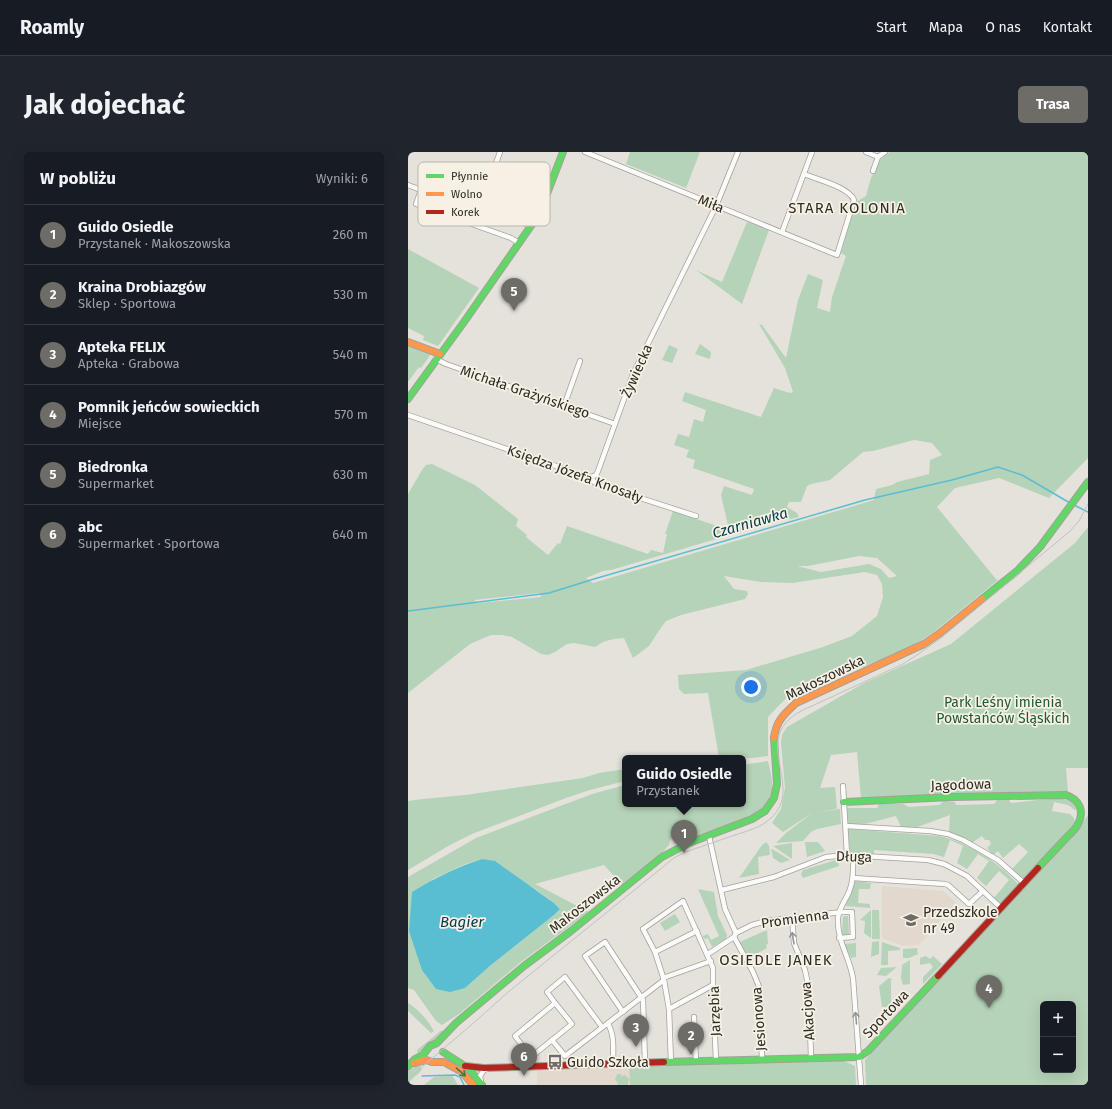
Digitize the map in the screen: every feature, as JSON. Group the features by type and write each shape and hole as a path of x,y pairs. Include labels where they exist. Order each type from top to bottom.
{"main road":[{"path":"550,186 563,152"},
{"path":"408,399 531,226"},
{"path":"408,342 438,357"},
{"name":"Makoszowska","path":"409,1064 426,1052 430,1046 435,1045 456,1023 524,966 662,858 678,847 753,819 765,810 774,796 777,782 773,735 775,727 784,713 796,703 913,650 936,636 1018,570 1040,547 1088,482"},
{"name":"Jagodowa","path":"844,802 954,797 1066,795 1077,799"},
{"name":"Sportowa","path":"465,1066 472,1068 489,1068 859,1057 868,1051 1078,825 1081,809 1077,799"},
{"name":"Makoszowska","path":"409,1064 424,1060 432,1061 441,1058 445,1036"},
{"path":"435,1045 447,1056 465,1066 473,1073 482,1085"},
{"path":"426,1052 432,1061 444,1062 457,1068 472,1085"}],"street":[{"path":"496,162 500,152"},
{"name":"Miła","path":"585,152 837,255 854,200 853,197 842,189 804,174"},
{"name":"Żywiecka","path":"591,477 596,475 598,471 633,374 716,206 738,152"},
{"path":"782,232 812,152"},
{"path":"866,152 878,157"},
{"path":"873,171 878,157 885,152"},
{"path":"408,185 418,189"},
{"path":"477,226 519,242"},
{"name":"Michała Grażyńskiego","path":"438,357 446,364 615,424"},
{"path":"564,406 580,361"},
{"name":"Księdza Józefa Knosały","path":"408,415 591,477 594,482 600,485 696,516"},
{"path":"843,786 846,826 853,878 848,894 839,913 838,927 839,938 852,970 861,1085"},
{"path":"846,826 930,831 948,834 969,843 998,860 1024,883"},
{"name":"Jesionowa","path":"709,836 725,909 735,935 760,989 762,1060"},
{"name":"Długa","path":"722,890 774,877 826,857 850,855 936,862 951,867 962,873 1001,908"},
{"name":"Długa","path":"853,878 945,884 969,904 983,891"},
{"name":"Jarzębia","path":"671,1062 669,1009 663,979 655,952 643,929 684,901 713,968 716,1061"},
{"name":"Promienna","path":"708,954 752,925 766,921 852,912 853,937 839,938"},
{"name":"Akacjowa","path":"792,918 794,943 805,970 809,989 811,1059"},
{"path":"655,952 697,931"},
{"path":"623,1012 585,956 605,942 642,996 645,1063"},
{"path":"552,1040 565,1056 608,1024 663,979 711,961"},
{"path":"525,1066 526,1061 572,1024 546,992 565,977 602,1027"},
{"path":"669,1009 713,985"},
{"path":"531,1057 515,1036 555,1003"},
{"path":"694,1017 696,1062"},
{"path":"608,1024 612,1035 613,1064"},
{"path":"482,1085 480,1076 484,1070 489,1068"}],"shaded area":[{"name":"Przedszkole nr 49","path":"882,886 943,891 956,902 919,945 903,946 882,938"},
{"path":"629,1066 630,1085 537,1085 537,1069"}],"green space":[{"path":"630,152 700,152 686,188 626,164"},
{"path":"890,152 1088,152 1088,458 1049,498 999,478 955,488 937,507 998,580 934,632 914,645 878,661 789,695 768,717 768,756 746,758 746,755 718,755 708,693 684,694 679,689 678,675 746,670 823,647 852,636 877,616 883,597 882,584 877,575 865,572 792,583 761,582 724,576 734,589 747,591 748,594 745,599 681,615 666,621 649,646 633,658 624,638 605,641 595,647 574,643 567,644 548,655 541,654 512,637 491,635 470,644 408,693 408,494 426,465 432,464 475,485 518,519 516,526 527,535 526,537 548,555 558,543 560,544 567,526 648,554 651,550 663,553 667,534 665,534 673,511 729,530 721,495 724,486 752,495 754,489 693,468 695,460 686,457 689,450 674,445 678,434 689,437 694,419 703,422 706,410 682,401 685,392 761,417 774,388 790,393 793,392 785,368 759,324 762,325 786,358 798,300 808,274 823,280 817,308 830,312 832,297 846,256 841,253 856,202 866,196 871,178 880,160","holes":["914,440 932,443 942,455 930,460 929,474 876,489 874,500 593,583 586,578 603,571 611,570 767,524 799,517 797,513 787,507 789,502 801,502 807,486 830,480 863,452 873,451","859,556 877,558 897,576 889,578 881,569 869,564 821,572 797,566 808,566","540,593 541,597 478,603 474,600"]},
{"path":"747,222 769,230 742,304 696,270 722,282"},
{"path":"408,249 479,288 438,346 423,340 424,336 408,328"},
{"path":"700,344 711,352 710,359 695,354"},
{"path":"669,345 678,349 672,363 662,360"},
{"path":"408,346 431,354 408,382"},
{"name":"Park Leśny imienia Powstańców Śląskich","path":"1088,527 1088,768 1066,768 1068,793 861,798 857,752 831,755 820,788 835,787 837,809 814,813 840,809 841,824 817,829 811,832 803,841 776,843 786,833 812,813 783,832 772,823 781,809 785,788 781,743 782,735 787,727 864,683 951,644 1075,543"},
{"path":"768,761 772,779 772,791 770,798 765,806 759,811 740,820 707,832 690,837 683,834 670,840 669,845 662,853 622,885 604,865 535,884 589,912 522,961 459,1014 442,1025 436,1021 414,990 408,988 408,877 476,838 592,794 622,786 622,807 746,807 746,765","holes":["482,859 534,888 560,909 465,988 409,931 412,902 433,879 463,865"]},
{"path":"622,769 622,782 566,798 472,834 408,870 408,801 465,795 583,778 599,773"},
{"path":"998,799 1009,800 1011,803 1059,799 1071,801 1076,808 1074,810 1068,805 1054,802 1052,811 1070,814 1074,818 1075,824 1023,878 1012,869 1028,852 1019,844 1003,858 998,851 993,855 987,848 991,844 989,840 985,840 982,836 970,844 949,833 950,815 909,830 902,829 896,816 857,826 848,825 847,808 877,808 879,804 903,804 909,807 939,805 944,801 955,802 956,805 994,804"},
{"path":"1088,815 1088,1085 866,1085 865,1060 1080,826"},
{"path":"848,829 940,836 951,839 982,854 1001,868 1018,884 1002,903 998,902 994,898 1009,880 999,871 986,886 977,878 989,861 978,854 967,869 957,863 963,846 950,840 944,857 933,854 874,850 874,855 850,853"},
{"path":"766,842 769,846 770,855 758,857 759,874 739,878 762,845"},
{"path":"805,842 818,842 825,851 807,857"},
{"path":"792,843 792,859 773,846"},
{"path":"771,849 790,860 781,863 773,858"},
{"path":"838,860 839,866 803,878 801,874 803,870"},
{"path":"855,881 871,883 870,889 859,889 858,903 870,904 870,908 845,905 851,895"},
{"path":"698,889 714,892 718,916 727,935 726,939 712,947 708,938 704,939 703,936 708,934 711,940 719,936"},
{"path":"871,910 871,938 864,933 865,921 860,920"},
{"path":"872,910 879,910 880,939 872,939"},
{"path":"675,914 680,922 665,931 660,923"},
{"path":"848,916 849,934 846,936 842,935 843,917"},
{"path":"767,930 767,948 749,958 740,942"},
{"path":"879,941 879,954 871,957 872,942"},
{"path":"882,942 900,948 900,950 888,951 888,965 881,965"},
{"path":"856,943 856,957 851,958 844,944"},
{"path":"917,948 918,954 909,958 903,958 903,949"},
{"path":"926,956 930,959 933,956 942,964 923,984 923,977 933,967 930,963 920,965 920,958"},
{"path":"910,960 910,984 903,985 901,978 902,965"},
{"path":"897,967 886,976 877,975 881,968"},
{"path":"889,978 892,979 891,1007 882,1007 879,986"},
{"path":"408,1003 422,1015 434,1031 431,1033 408,1011"},
{"path":"442,1030 443,1034 418,1055 417,1050"},
{"path":"842,1060 855,1066 856,1085 630,1085 629,1066"},
{"path":"419,1064 422,1070 408,1083 408,1070"},
{"path":"617,1074 621,1074 621,1076 625,1075 629,1079 628,1085 618,1085 615,1080"},
{"path":"452,1075 458,1085 424,1085 434,1077"}],"water":[{"name":"Bagier","path":"482,859 495,861 554,903 560,909 465,988 450,992 436,989 422,970 409,931 412,892 446,873"}],"waterway":[{"name":"Czarniawka","path":"408,611 549,593 865,500 952,480 998,467 1022,475 1070,503"},
{"name":"Czarniawka","path":"1074,505 1088,512"},
{"path":"422,1076 455,1075 460,1077 464,1085"}],"tram line":[{"path":"408,1079 507,993 674,858 683,853 753,829 770,819 780,806 783,792 778,749 779,735 786,723 801,711 903,664 941,638 1069,532 1079,521 1088,504"}],"traffic: fast":[{"path":"550,186 563,152"},
{"path":"408,399 531,226"},
{"path":"982,599 1018,570 1040,547 1088,482"},
{"path":"408,1066 415,1059 423,1055 430,1046 437,1043 456,1023 524,966 571,931 662,857 689,843 752,819 765,811 774,798 777,784 774,738"},
{"path":"844,802 953,797 1066,795 1071,797 1080,806 1081,815 1078,824 1076,828 1038,868"},
{"path":"664,1062 859,1057 868,1051 938,976"},
{"path":"443,1052 468,1068 482,1085"}],"traffic: slow":[{"path":"408,342 440,354"},
{"path":"774,738 781,718 796,703 924,644 982,599"},
{"path":"414,1063 426,1060 432,1062 444,1062 462,1072 473,1085"}],"traffic: jam":[{"path":"938,976 1038,868"},
{"path":"465,1066 484,1068 664,1062"}],"place":[{"name":"Biedronka","path":"514,311"},
{"name":"Guido Osiedle","path":"684,853"},
{"name":"Przedszkole nr 49","path":"911,920"},
{"name":"Pomnik jeńców sowieckich","path":"989,1008"},
{"name":"Apteka FELIX","path":"636,1047"},
{"name":"Kraina Drobiazgów","path":"691,1055"},
{"name":"Guido Szkoła","path":"555,1062"},
{"name":"abc","path":"524,1076"}],"district":[{"name":"STARA KOLONIA","path":"847,208"},
{"name":"OSIEDLE JANEK","path":"776,960"}]}
